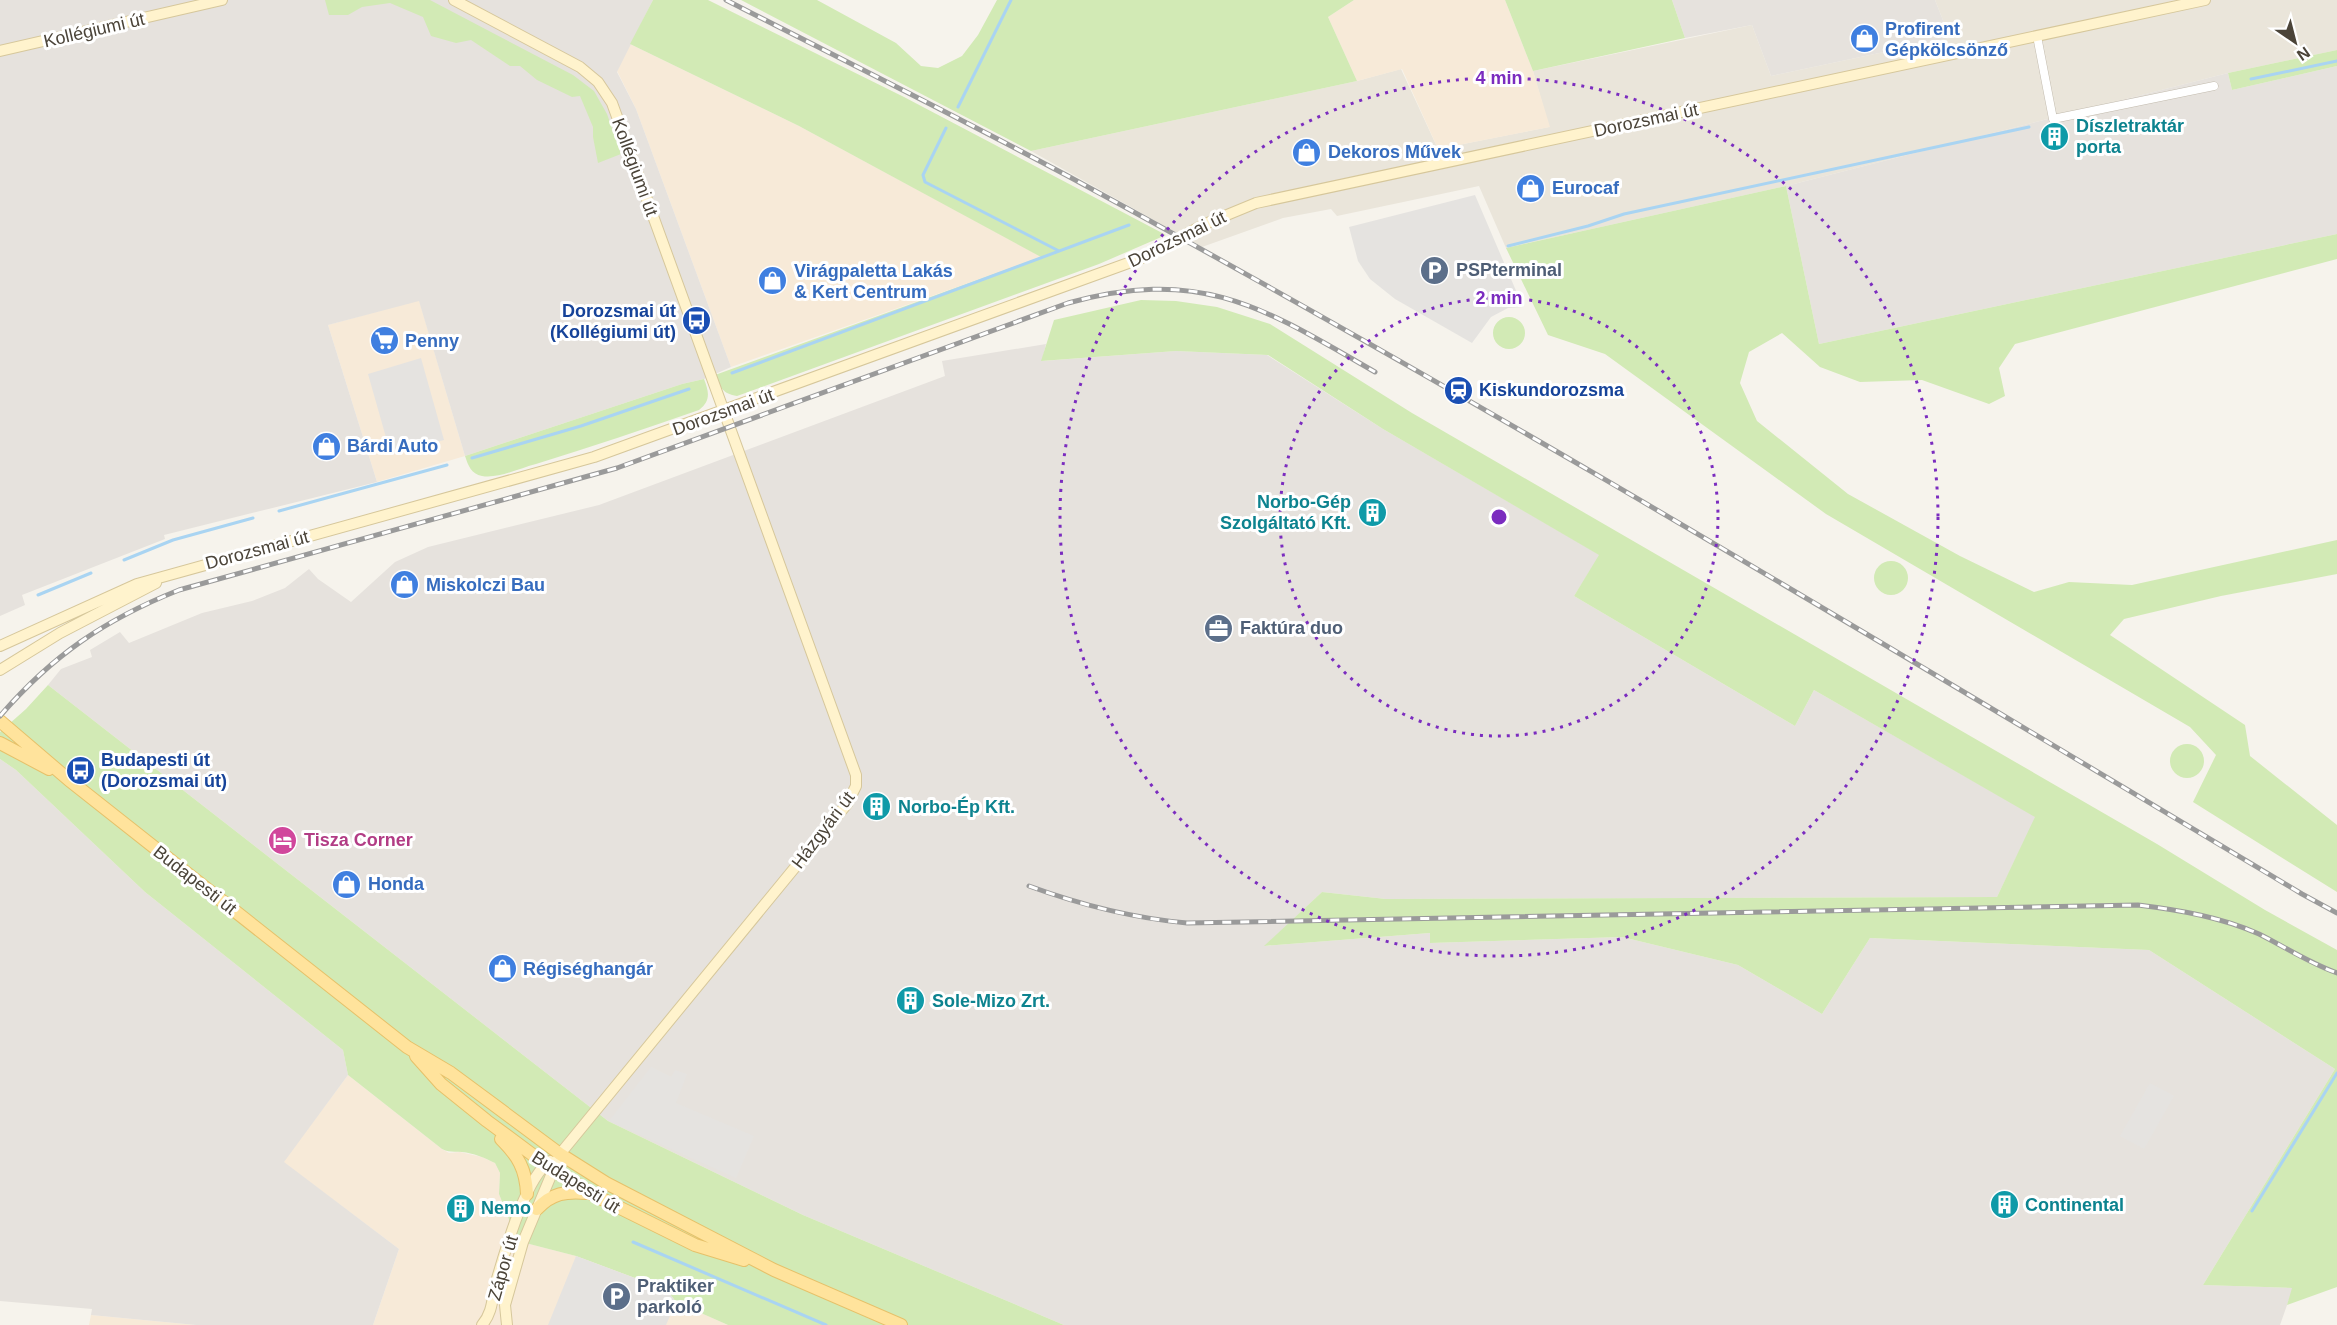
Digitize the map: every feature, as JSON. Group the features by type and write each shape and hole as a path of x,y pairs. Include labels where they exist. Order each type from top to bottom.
{"main road":[{"name":"Kollégiumi út","path":"0,51 222,0"},
{"name":"Kollégiumi út","path":"454,0 580,67 590,74 606,92 617,115 723,412"},
{"name":"Dorozsmai út","path":"0,646 136,584 531,476 626,447 1142,258 1205,224 1256,203 2205,0"},
{"name":"Házgyári út","path":"561,1154 847,804 856,786 855,769 723,412"},
{"name":"Dorozsmai út","path":"0,670 60,633 175,573"},
{"name":"Budapesti út","path":"2,721 69,780 407,1047 451,1072 561,1154 606,1183 774,1270 901,1325"},
{"name":"Budapesti út","path":"0,743 69,780"},
{"name":"Budapesti út","path":"407,1047 441,1084 487,1121 549,1167 590,1193 695,1245 774,1270"},
{"path":"487,1121 497,1136 518,1156 523,1168 527,1194"},
{"name":"Zápor út","path":"482,1325 489,1317 502,1260 527,1194 538,1172 549,1167 561,1154"},
{"name":"Zápor út","path":"507,1325 505,1305 522,1242 537,1209 549,1167"},
{"path":"537,1209 544,1201 559,1193 590,1193"}],"street":[{"path":"2037,36 2053,118 2214,86"}],"shaded area":[{"path":"0,0 653,0 617,72 636,109 731,367 704,379 682,384 465,456 419,301 328,325 377,482 164,535 165,539 22,595 25,605 0,616"},
{"path":"1354,0 1505,0 1533,71 1550,127 1438,149 1402,69 1357,81 1328,17"},
{"path":"1672,0 1935,0 1950,38 1771,76 1752,25 1685,38"},
{"path":"1935,0 2337,0 2337,50 2228,73 1786,186 1506,248 1479,186 1337,216 1331,209 1283,218 1202,247 1031,151 1357,81 1401,69 1438,149 1549,127 1533,71 1752,25 1771,76 1950,38"},
{"path":"630,44 799,126 1042,257 731,367 636,109 617,71"},
{"path":"2337,66 2337,234 1819,344 1786,186 2228,73 2232,90"},
{"name":"PSPterminal","path":"1475,195 1523,307 1508,308 1491,317 1472,343 1395,299 1370,279 1358,261 1349,227"},
{"path":"419,300 465,456 377,482 328,325"},
{"path":"1046,344 1042,361 1176,351 1267,355 1383,429 1600,555 1574,596 1795,726 1814,690 2036,817 1997,897 1386,899 1322,892 1265,946 1430,933 1430,943 1622,937 1738,965 1822,1014 1870,938 2149,950 2335,1069 2203,1285 2293,1288 2280,1325 1064,1325 803,1215 608,1121 48,685 61,669 92,657 90,650 120,632 129,643 202,613 252,601 285,588 309,569 318,579 351,602 395,562 428,547 599,505 945,376 942,361"},
{"path":"421,358 444,440 391,455 368,374"},
{"path":"0,759 16,770 145,892 343,1050 348,1075 284,1162 399,1249 373,1325 196,1325 91,1315 92,1309 0,1301"},
{"path":"651,1067 671,1077 675,1070 687,1074 676,1103 754,1136 736,1178 609,1121"},
{"path":"348,1075 442,1149 449,1153 460,1152 482,1157 495,1163 500,1173 499,1194 510,1222 506,1238 576,1256 667,1290 676,1302 728,1325 373,1325 399,1249 283,1162"},
{"path":"2150,1083 2174,1096 2144,1149 2120,1136"},
{"name":"Praktiker parkoló","path":"576,1256 667,1290 676,1302 666,1325 548,1325"},
{"path":"91,1315 196,1325 89,1325"}],"green space":[{"path":"325,0 430,0 573,75 594,91 607,114 621,154 598,163 593,127 580,96 572,97 537,80 520,66 510,66 471,40 456,43 431,36 423,17 390,3 362,7 348,15 329,15"},
{"path":"653,0 708,0 904,97 1166,235 1099,264 737,396 728,394 720,386 715,375 1041,257 799,126 630,44"},
{"path":"741,0 817,0 896,43 921,66 938,68 962,56 978,35 997,0 1354,0 1328,17 1357,81 1031,151"},
{"path":"1505,0 1672,0 1685,38 1533,71"},
{"path":"2337,50 2337,66 2232,90 2228,73"},
{"path":"1786,186 1819,344 2337,234 2337,259 2015,344 1999,368 2005,396 1989,404 1922,380 1860,382 1820,367 1782,333 1749,352 1740,383 1757,421 1848,494 1960,556 2034,592 2069,582 2132,585 2337,540 2337,574 2221,596 2124,619 2110,635 2245,725 2250,756 2337,825 2337,892 2193,802 2216,755 2190,727 1826,514 1605,354 1548,335 1506,248"},
{"path":"1141,300 1176,301 1217,307 1270,324 1412,413 2337,950 2337,1287 2287,1305 2292,1288 2203,1285 2335,1069 2149,950 1870,938 1822,1014 1738,965 1622,937 1430,943 1430,933 1264,946 1322,892 1386,899 1997,897 2035,817 1814,690 1795,726 1574,596 1599,555 1383,429 1268,355 1176,351 1041,361 1054,320"},
{"path":"1509,317 1520,322 1525,333 1520,344 1509,349 1498,344 1493,333 1498,322"},
{"path":"704,379 708,396 706,403 699,410 509,473 488,477 478,475 469,466 465,456 682,384"},
{"path":"1891,561 1903,566 1908,578 1903,590 1891,595 1879,590 1874,578 1879,566"},
{"path":"48,685 608,1121 803,1215 1064,1325 728,1325 676,1302 667,1290 576,1256 506,1238 510,1222 499,1194 500,1173 495,1163 470,1153 442,1149 348,1075 343,1050 145,892 16,770 0,759 0,732"},
{"path":"2187,744 2199,749 2204,761 2199,773 2187,778 2175,773 2170,761 2175,749"}],"waterway":[{"path":"958,107 1011,0"},
{"path":"2251,79 2337,61"},
{"path":"1508,246 1588,226 1624,214 2029,127"},
{"path":"946,128 923,175 925,182 1059,251"},
{"path":"732,373 1129,225"},
{"path":"472,458 581,426 689,389"},
{"path":"279,511 447,465"},
{"path":"124,560 173,540 253,518"},
{"path":"38,595 91,573"},
{"path":"2252,1211 2337,1073"},
{"path":"633,1242 826,1325"}],"railway":[{"path":"726,0 1066,175 1223,261 1688,528 2337,913"},
{"path":"0,716 40,675 81,641 127,614 179,590 617,468 1068,303 1115,293 1157,289 1195,292 1230,300 1264,312 1375,372"},
{"path":"1029,886 1107,910 1187,923 2138,905 2184,912 2245,928 2337,973"}],"place":[{"name":"Profirent Gépkölcsönző","path":"1864,39"},
{"name":"Díszletraktár porta","path":"2055,136"},
{"name":"Dekoros Művek","path":"1307,152"},
{"name":"Eurocaf","path":"1531,188"},
{"name":"PSPterminal","path":"1435,270"},
{"name":"Virágpaletta Lakás & Kert Centrum","path":"773,281"},
{"name":"Dorozsmai út (Kollégiumi út)","path":"697,321"},
{"name":"Penny","path":"384,341"},
{"name":"Kiskundorozsma","path":"1458,390"},
{"name":"Bárdi Auto","path":"326,446"},
{"name":"Norbo-Gép Szolgáltató Kft.","path":"1372,512"},
{"name":"Miskolczi Bau","path":"405,585"},
{"name":"Faktúra duo","path":"1219,628"},
{"name":"Budapesti út (Dorozsmai út)","path":"80,770"},
{"name":"Norbo-Ép Kft.","path":"877,807"},
{"name":"Tisza Corner","path":"283,840"},
{"name":"Honda","path":"347,884"},
{"name":"Régiséghangár","path":"502,969"},
{"name":"Sole-Mizo Zrt.","path":"911,1001"},
{"name":"Continental","path":"2004,1205"},
{"name":"Nemo","path":"460,1208"},
{"name":"Praktiker parkoló","path":"616,1296"}]}
